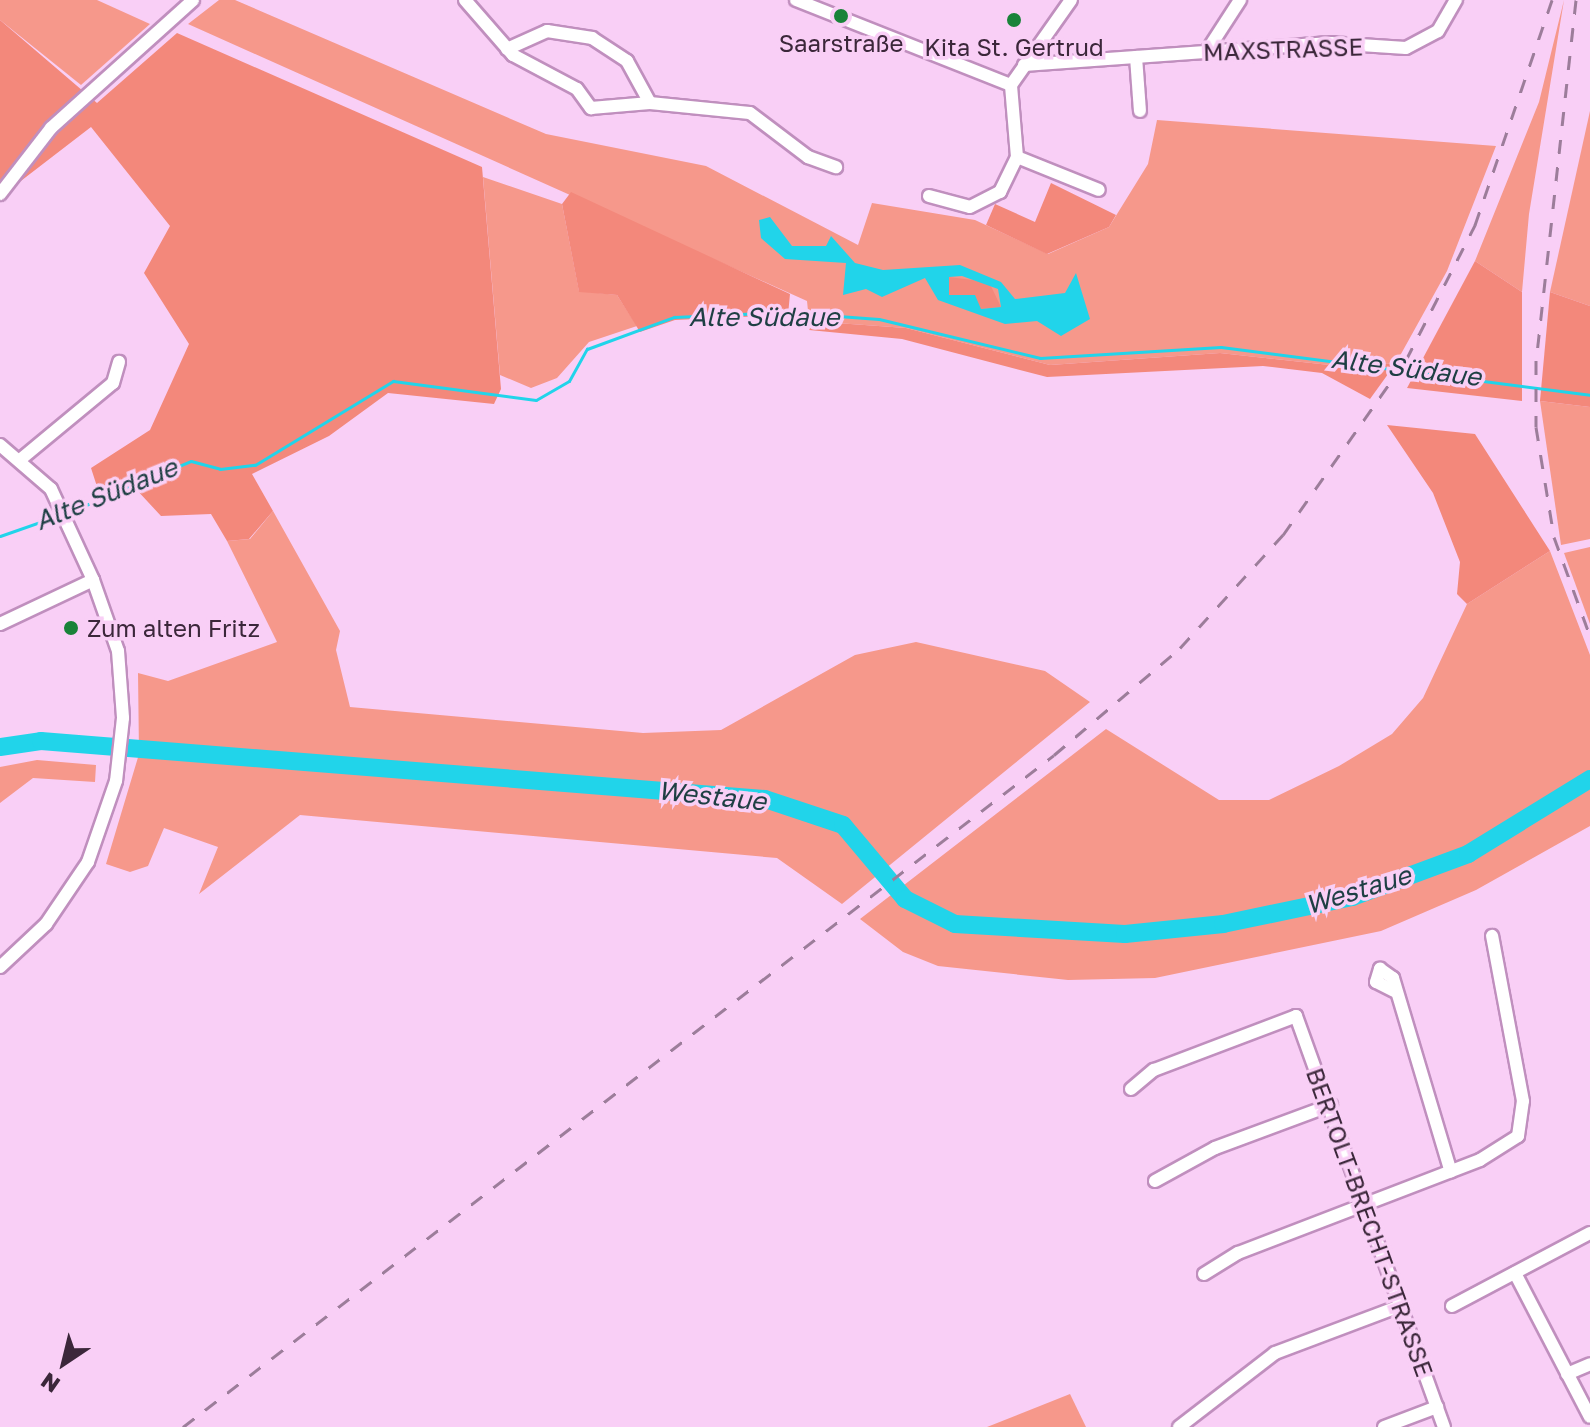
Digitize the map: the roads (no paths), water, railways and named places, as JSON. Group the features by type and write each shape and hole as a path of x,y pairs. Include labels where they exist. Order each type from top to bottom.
{"street":[{"path":"0,194 51,128 193,0"},
{"path":"465,0 507,49 532,71 577,89 591,108 650,103 750,113 808,157 836,167"},
{"path":"796,0 812,3 1011,85"},
{"path":"929,196 987,203 1017,157 1011,85 1071,0"},
{"path":"1207,51 1240,0"},
{"name":"MAXSTRASSE","path":"1024,65 1330,43 1406,48 1438,31 1456,0"},
{"path":"507,49 547,31 592,38 627,61 650,103"},
{"path":"1136,57 1140,111"},
{"path":"1017,157 1099,190"},
{"path":"21,459 113,383 119,362"},
{"path":"0,445 21,459 54,498 93,580 118,651 123,718 116,781 77,881 0,967"},
{"path":"0,624 93,580"},
{"path":"1204,1274 1238,1253 1502,1151 1518,1136 1523,1115 1492,936"},
{"path":"1394,991 1451,1172"},
{"name":"BERTOLT-BRECHT-STRASSE","path":"1131,1089 1154,1070 1296,1016 1331,1105 1444,1427"},
{"path":"1155,1181 1227,1143 1331,1105"},
{"path":"1452,1306 1590,1233"},
{"path":"1515,1273 1590,1417"},
{"path":"1179,1427 1275,1353 1400,1306"},
{"path":"1567,1374 1590,1364"},
{"path":"1384,1427 1437,1407"}],"water":[{"path":"770,217 792,246 826,246 831,236 855,263 883,270 960,265 1001,282 1015,299 1065,293 1076,273 1090,319 1061,336 1037,321 1005,324 938,300 925,278 882,297 866,289 843,295 846,263 785,259 761,238 759,220","holes":["962,276 998,289 1001,307 981,309 975,295 949,295 949,277"]}],"waterway":[{"name":"Alte Südaue","path":"67,513 191,461 220,469 255,465 393,381 536,400 569,381 587,349 674,317 784,312 879,319 1040,358 1221,347 1590,395"},
{"name":"Alte Südaue","path":"0,536 60,515"},
{"name":"Westaue","path":"0,747 41,741 765,799 843,825 905,899 955,924 1125,934 1223,924 1352,897 1468,854 1590,779"}],"railway":[{"path":"183,1427 1054,755 1180,648 1283,535 1406,360 1475,225 1552,0"},
{"path":"1576,0 1536,360 1536,427 1554,537 1590,636"}],"place":[{"name":"Saarstraße","path":"841,16"},
{"name":"Kita St. Gertrud","path":"1014,20"},
{"name":"Zum alten Fritz","path":"71,628"}]}
